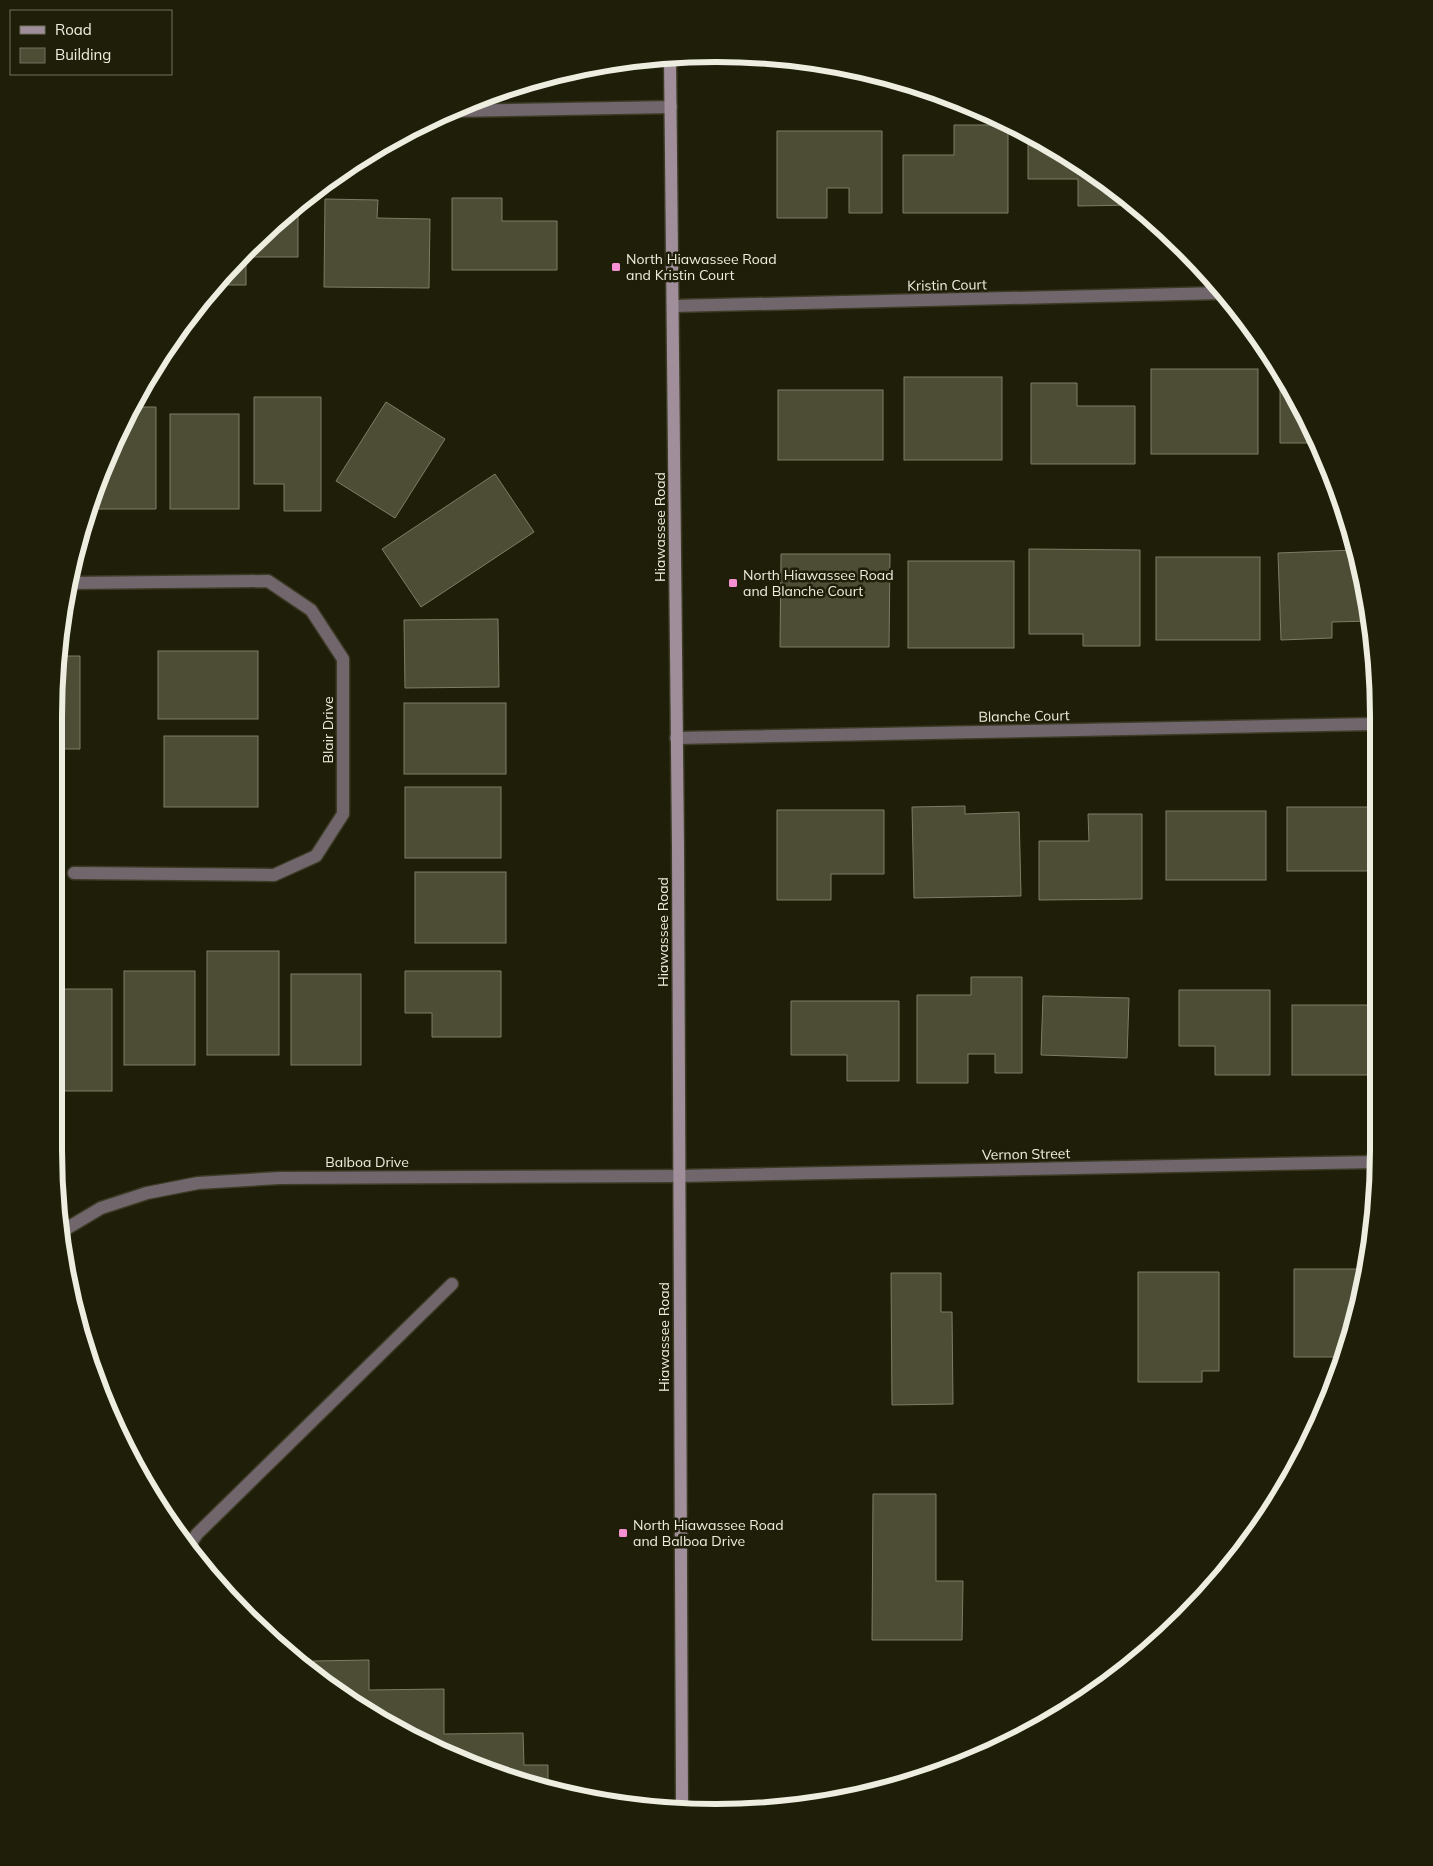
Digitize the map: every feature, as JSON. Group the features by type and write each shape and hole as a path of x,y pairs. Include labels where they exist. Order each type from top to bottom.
{"main road":[{"name":"Hiawassee Road","path":"670,64 682,1802"}],"street":[{"path":"470,111 671,107"},
{"name":"Kristin Court","path":"673,306 1215,293"},
{"name":"Blair Drive","path":"74,873 274,875 316,856 343,814 343,660 311,610 268,581 76,583"},
{"name":"Blanche Court","path":"676,738 1370,724"},
{"name":"Vernon Street","path":"679,1176 1370,1162"},
{"name":"Balboa Drive","path":"67,1228 101,1208 147,1193 198,1183 279,1178 679,1176"},
{"path":"192,1540 452,1284"}],"building":[{"path":"954,125 995,125 1008,131 1008,213 903,213 903,155 954,155"},
{"path":"777,131 882,131 882,213 849,213 849,188 827,188 827,218 777,218"},
{"path":"1028,142 1080,173 1124,205 1078,206 1078,179 1028,179"},
{"path":"452,198 502,198 502,221 557,221 557,270 452,270"},
{"path":"325,199 378,200 377,218 430,219 429,288 324,287"},
{"path":"298,214 298,257 251,257"},
{"path":"246,263 246,285 225,285"},
{"path":"1151,369 1258,369 1258,454 1151,454"},
{"path":"904,377 1002,377 1002,460 904,460"},
{"path":"1031,383 1077,383 1077,406 1135,406 1135,464 1031,464"},
{"path":"1280,385 1310,443 1280,443"},
{"path":"778,390 883,390 883,460 778,460"},
{"path":"254,397 321,397 321,511 284,511 284,484 254,484"},
{"path":"386,402 445,439 395,518 336,481"},
{"path":"141,407 156,407 156,509 96,509 112,466"},
{"path":"170,414 239,414 239,509 170,509"},
{"path":"495,474 534,532 421,607 382,549"},
{"path":"1029,549 1140,550 1140,646 1083,646 1083,634 1029,634"},
{"path":"1349,550 1363,621 1332,622 1332,638 1281,640 1278,553"},
{"path":"781,554 890,554 889,647 780,647"},
{"path":"1156,557 1260,557 1260,640 1156,640"},
{"path":"908,561 1014,561 1014,648 908,648"},
{"path":"498,619 499,687 405,688 404,620"},
{"path":"158,651 258,651 258,719 158,719"},
{"path":"66,656 80,656 80,749 62,749"},
{"path":"404,703 506,703 506,774 404,774"},
{"path":"164,736 258,736 258,807 164,807"},
{"path":"405,787 501,787 501,858 405,858"},
{"path":"965,806 965,814 1019,812 1021,896 914,898 912,807"},
{"path":"1287,807 1370,807 1370,871 1287,871"},
{"path":"777,810 884,810 884,874 831,874 831,900 777,900"},
{"path":"1166,811 1266,811 1266,880 1166,880"},
{"path":"1088,814 1142,814 1142,899 1039,900 1039,841 1089,841"},
{"path":"415,872 506,872 506,943 415,943"},
{"path":"207,951 279,951 279,1055 207,1055"},
{"path":"124,971 195,971 195,1065 124,1065"},
{"path":"405,971 501,971 501,1037 432,1037 432,1013 405,1013"},
{"path":"291,974 361,974 361,1065 291,1065"},
{"path":"971,977 1022,977 1022,1073 995,1073 995,1054 968,1054 968,1083 917,1083 917,995 971,995"},
{"path":"62,989 112,989 112,1091 62,1091"},
{"path":"1179,990 1270,990 1270,1075 1215,1075 1215,1046 1179,1046"},
{"path":"1043,996 1129,998 1127,1058 1041,1055"},
{"path":"791,1001 899,1001 899,1081 847,1081 847,1055 791,1055"},
{"path":"1292,1005 1370,1005 1370,1075 1292,1075"},
{"path":"1294,1269 1359,1269 1337,1357 1294,1357"},
{"path":"1138,1272 1219,1272 1219,1371 1202,1371 1202,1382 1138,1382"},
{"path":"891,1273 941,1273 941,1312 952,1312 953,1404 892,1405"},
{"path":"873,1494 936,1494 936,1581 963,1581 962,1640 872,1640"},
{"path":"369,1660 369,1690 444,1689 444,1734 523,1733 524,1765 548,1765 548,1781 506,1769 466,1754 427,1736 389,1716 353,1693 318,1668 313,1664 313,1661"}],"place":[{"name":"North Hiawassee Road and Kristin Court","path":"616,267"},
{"name":"North Hiawassee Road and Blanche Court","path":"733,583"},
{"name":"North Hiawassee Road and Balboa Drive","path":"623,1533"}]}
